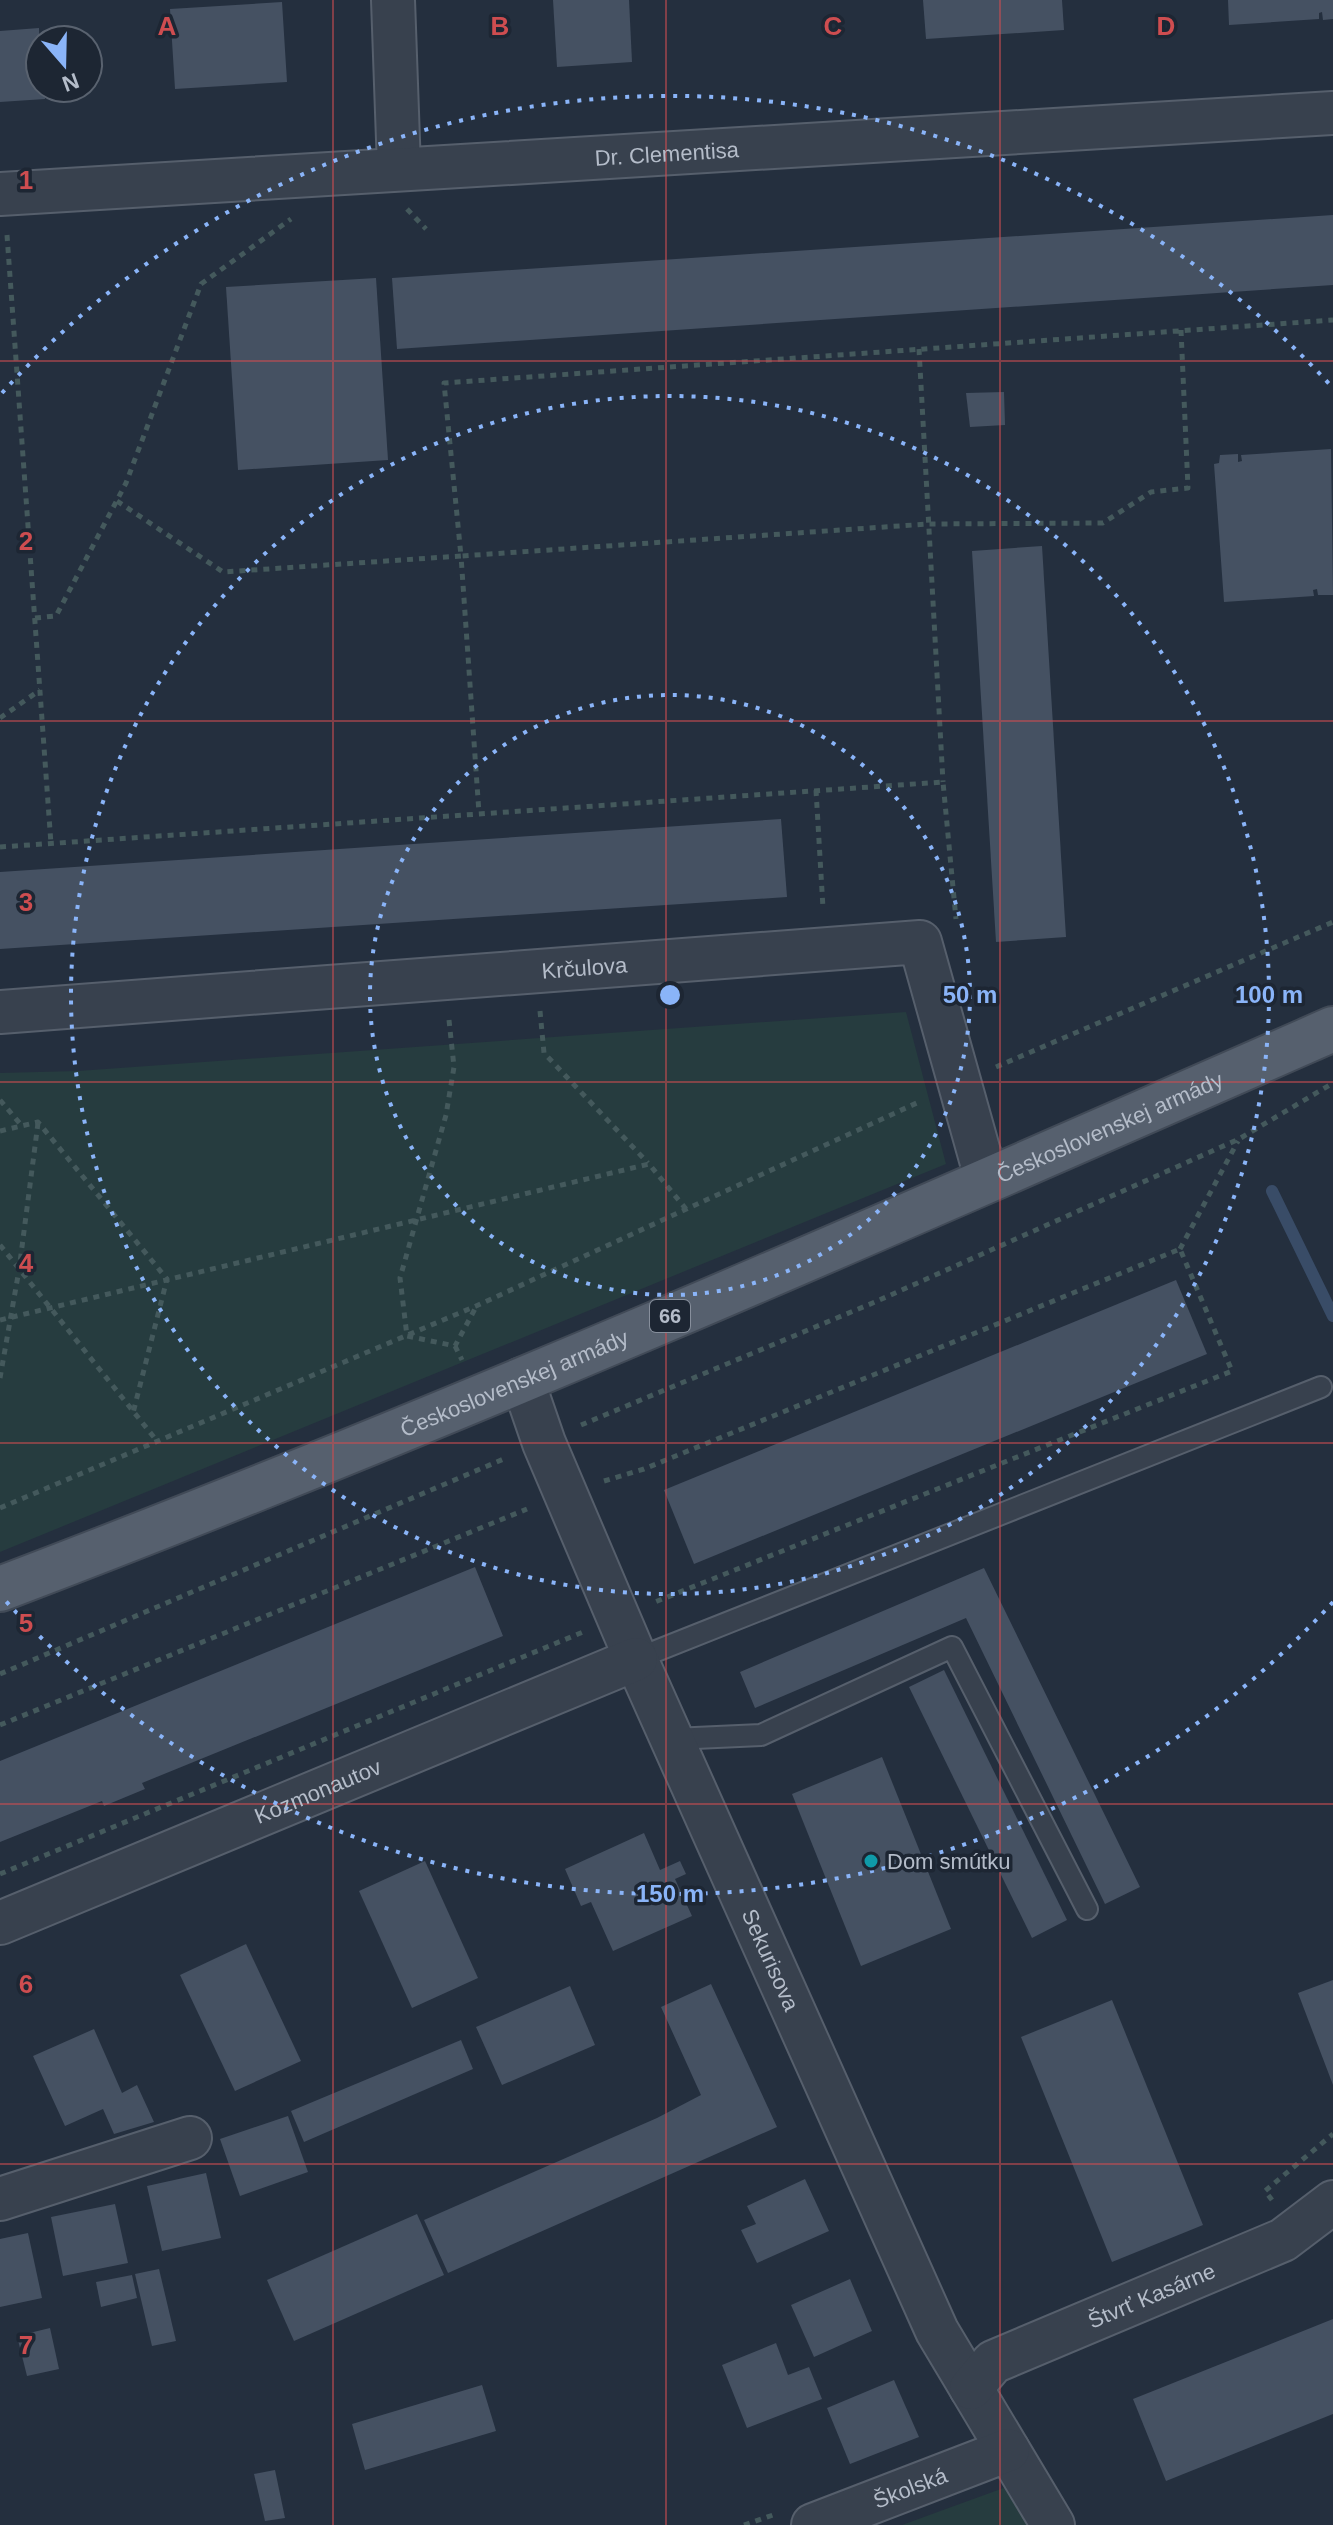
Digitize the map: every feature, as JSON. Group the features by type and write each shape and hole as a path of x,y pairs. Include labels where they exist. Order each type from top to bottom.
{"main road":[{"name":"Československej armády","path":"0,1589 209,1509 522,1379 987,1181 1333,1029"}],"street":[{"path":"393,0 399,168"},
{"name":"Dr. Clementisa","path":"2,194 1333,113"},
{"name":"Krčulova","path":"0,1012 920,942 987,1181"},
{"name":"Sekurisova","path":"522,1379 544,1443 636,1659 937,2331 1053,2525"},
{"name":"Kozmonautov","path":"0,1923 636,1659"},
{"path":"0,2199 190,2138"},
{"name":"Štvrť Kasárne","path":"971,2388 993,2362 1283,2240 1333,2202"},
{"name":"Školská","path":"813,2525 1008,2450"}],"lane":[{"path":"636,1659 1321,1387"},
{"path":"673,1739 761,1735 952,1647 1087,1909"}],"path":[{"path":"2,194 51,844"},
{"path":"35,618 56,616 117,501 201,284 301,211"},
{"path":"479,813 461,556 444,383 1333,320"},
{"path":"117,501 223,572 928,524 1103,523 1151,492 1188,488 1181,330"},
{"path":"919,349 943,782 956,923"},
{"path":"0,718 40,690"},
{"path":"0,847 943,782"},
{"path":"0,1508 476,1306 958,1084 1333,922"},
{"path":"536,971 544,1053 649,1164 686,1209"},
{"path":"407,1336 400,1278 446,1115 454,1067 445,978"},
{"path":"0,1674 875,1302 1239,1139 1333,1083"},
{"path":"0,1100 22,1126"},
{"path":"38,1122 167,1279"},
{"path":"0,1131 38,1122"},
{"path":"0,1378 19,1270 38,1122"},
{"path":"0,1725 566,1494 644,1469 1180,1249 1239,1139"},
{"path":"0,1320 649,1164"},
{"path":"0,1245 157,1441"},
{"path":"0,1874 618,1617 1232,1371 1180,1249"},
{"path":"133,1413 167,1279"},
{"path":"407,1336 455,1346 476,1306"}],"green space":[{"path":"906,1012 946,1164 0,1552 0,1073 78,1071"},
{"path":"1023,2481 1049,2525 902,2525"}],"building":[{"path":"553,0 629,0 632,62 557,67"},
{"path":"923,0 1062,0 1064,30 926,39"},
{"path":"1228,0 1333,0 1333,19 1323,20 1322,12 1319,19 1229,25"},
{"path":"282,2 287,82 175,89 170,9"},
{"path":"24,29 24,100 0,102 0,31"},
{"path":"1333,215 1333,285 397,349 392,278"},
{"path":"376,278 388,460 238,470 226,287"},
{"path":"1004,392 1005,425 970,427 966,393"},
{"path":"1331,449 1333,595 1318,595 1317,589 1313,590 1314,596 1224,602 1214,464 1219,463 1220,455 1238,454 1238,462 1242,461 1241,455"},
{"path":"1042,546 1066,937 996,942 972,551"},
{"path":"781,819 787,897 0,949 0,872"},
{"path":"1176,1280 1207,1354 694,1564 664,1490"},
{"path":"475,1567 503,1636 142,1783 145,1789 104,1806 102,1801 0,1842 0,1761"},
{"path":"984,1568 1140,1887 1105,1904 966,1618 755,1708 740,1672"},
{"path":"944,1670 1067,1920 1032,1938 909,1687"},
{"name":"Dom smútku","path":"882,1757 951,1929 861,1966 792,1794"},
{"path":"644,1833 660,1870 680,1861 686,1874 675,1879 692,1916 613,1951 591,1902 581,1906 565,1869"},
{"path":"425,1861 478,1978 412,2008 359,1891"},
{"path":"246,1944 301,2061 235,2091 180,1975"},
{"path":"1333,1980 1333,2085 1298,1993"},
{"path":"711,1984 777,2127 448,2273 424,2220 657,2118 701,2095 661,2007"},
{"path":"570,1986 595,2045 502,2085 476,2027"},
{"path":"1112,2000 1203,2225 1112,2262 1021,2037"},
{"path":"94,2029 122,2093 137,2085 154,2122 114,2134 103,2109 65,2126 33,2056"},
{"path":"461,2040 473,2069 304,2142 291,2111"},
{"path":"288,2116 308,2172 240,2196 220,2139"},
{"path":"206,2173 221,2238 162,2251 147,2186"},
{"path":"805,2179 829,2231 757,2263 741,2230 756,2224 747,2206"},
{"path":"115,2204 128,2263 63,2276 51,2217"},
{"path":"417,2214 444,2275 294,2341 267,2280"},
{"path":"28,2233 42,2298 0,2307 0,2239"},
{"path":"159,2269 176,2341 152,2346 135,2274"},
{"path":"132,2275 137,2298 101,2307 96,2282"},
{"path":"850,2279 872,2331 814,2357 791,2305"},
{"path":"1333,2319 1333,2414 1166,2481 1133,2399"},
{"path":"50,2328 59,2369 27,2376 17,2336"},
{"path":"776,2343 788,2375 809,2367 822,2399 747,2428 722,2365"},
{"path":"894,2380 919,2437 850,2464 827,2408"},
{"path":"482,2385 496,2431 365,2470 352,2424"},
{"path":"275,2470 285,2518 265,2521 254,2474"}],"waterway":[{"path":"1272,1191 1333,1316"}],"place":[{"name":"Dom smútku","path":"871,1861"}]}
